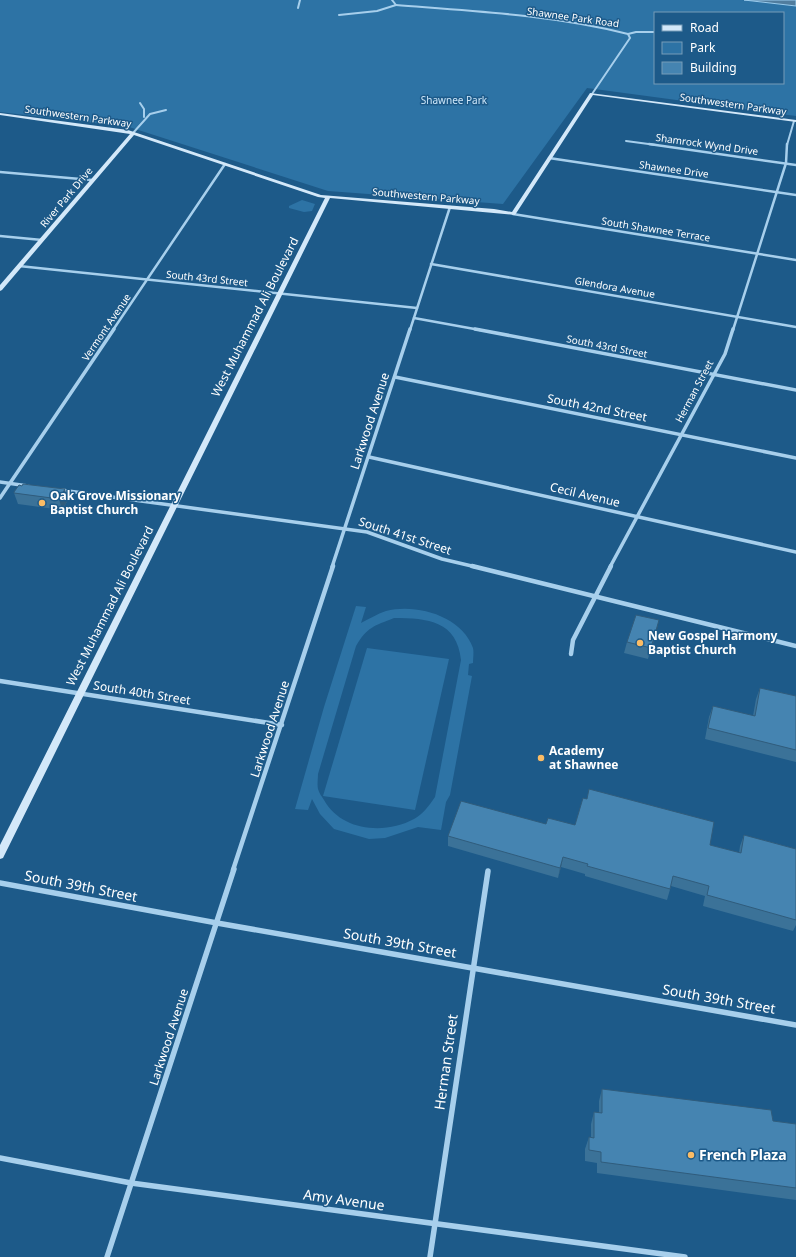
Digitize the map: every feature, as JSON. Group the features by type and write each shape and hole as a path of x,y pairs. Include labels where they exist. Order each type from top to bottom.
{"street":[{"path":"298,8 300,0"},
{"path":"392,0 396,5"},
{"name":"Shawnee Park Road","path":"339,15 377,11 396,5 494,13 600,27 628,34 630,38 592,94"},
{"path":"628,34 636,32 654,32"},
{"path":"513,214 592,94"},
{"name":"Southwestern Parkway","path":"592,94 795,121"},
{"path":"140,103 144,109 144,117 155,111 166,110"},
{"name":"Southwestern Parkway","path":"0,114 126,131 310,194 328,197 450,207 513,214"},
{"name":"River Park Drive","path":"0,289 133,133 144,117"},
{"name":"Herman Street","path":"571,654 573,640 595,596 725,354 786,163 787,145 795,121"},
{"name":"Shamrock Wynd Drive","path":"626,140 796,164"},
{"name":"Shawnee Drive","path":"549,158 796,195"},
{"name":"Vermont Avenue","path":"0,498 148,280 224,164"},
{"path":"0,172 92,180"},
{"name":"West Muhammad Ali Boulevard","path":"0,855 328,197"},
{"name":"Larkwood Avenue","path":"107,1257 450,207"},
{"name":"South Shawnee Terrace","path":"513,214 796,260"},
{"path":"0,236 42,240"},
{"name":"Glendora Avenue","path":"431,264 796,327"},
{"name":"South 43rd Street","path":"19,266 417,308"},
{"name":"South 43rd Street","path":"414,318 796,390"},
{"name":"South 42nd Street","path":"395,376 796,458"},
{"name":"Cecil Avenue","path":"369,457 796,552"},
{"path":"0,482 32,486"},
{"name":"South 41st Street","path":"55,489 345,528 382,536 417,551 442,559 796,646"},
{"name":"South 40th Street","path":"0,682 282,725"},
{"name":"Herman Street","path":"430,1257 472,968 488,872"},
{"name":"South 39th Street","path":"0,883 217,923 796,1025"},
{"name":"Amy Avenue","path":"0,1158 131,1183 686,1257"}],"green space":[{"name":"Shawnee Park","path":"0,0 742,0 796,6 796,116 587,88 503,204 328,191 129,127 0,112"},
{"path":"302,200 315,204 312,211 304,212 289,208 289,206"},
{"path":"356,606 366,607 361,623 386,611 411,609 437,614 449,620 459,628 467,637 473,648 473,663 469,664 468,675 472,676 450,795 446,802 441,830 418,827 385,838 369,839 334,829 320,814 312,799 308,810 295,809 324,707","holes":["394,618 429,621 439,624 447,630 454,637 461,660 435,797 420,815 403,824 390,827 364,827 352,824 341,818 332,810 318,790 318,774 356,646 364,635 376,625"]},
{"path":"367,648 449,659 415,810 323,796"}],"shaded area":[{"path":"744,0 796,0 796,6"}],"building":[{"path":"23,484 65,489 59,499 14,493 19,485 22,486"},
{"path":"636,615 659,620 651,648 627,642"},
{"path":"760,688 796,696 796,750 708,728 713,706 755,716"},
{"name":"Academy at Shawnee","path":"589,789 714,822 710,845 741,853 744,835 796,849 796,920 707,895 709,886 673,876 670,889 587,866 588,864 563,857 560,868 448,836 461,801 546,824 548,818 575,825 583,798 587,799"},
{"name":"French Plaza","path":"602,1089 771,1110 773,1121 796,1124 796,1188 601,1162 601,1152 589,1150 589,1137 594,1138 594,1112 602,1113"}],"place":[{"name":"Oak Grove Missionary Baptist Church","path":"42,503"},
{"name":"New Gospel Harmony Baptist Church","path":"640,643"},
{"name":"Academy at Shawnee","path":"541,758"},
{"name":"French Plaza","path":"691,1155"}]}
